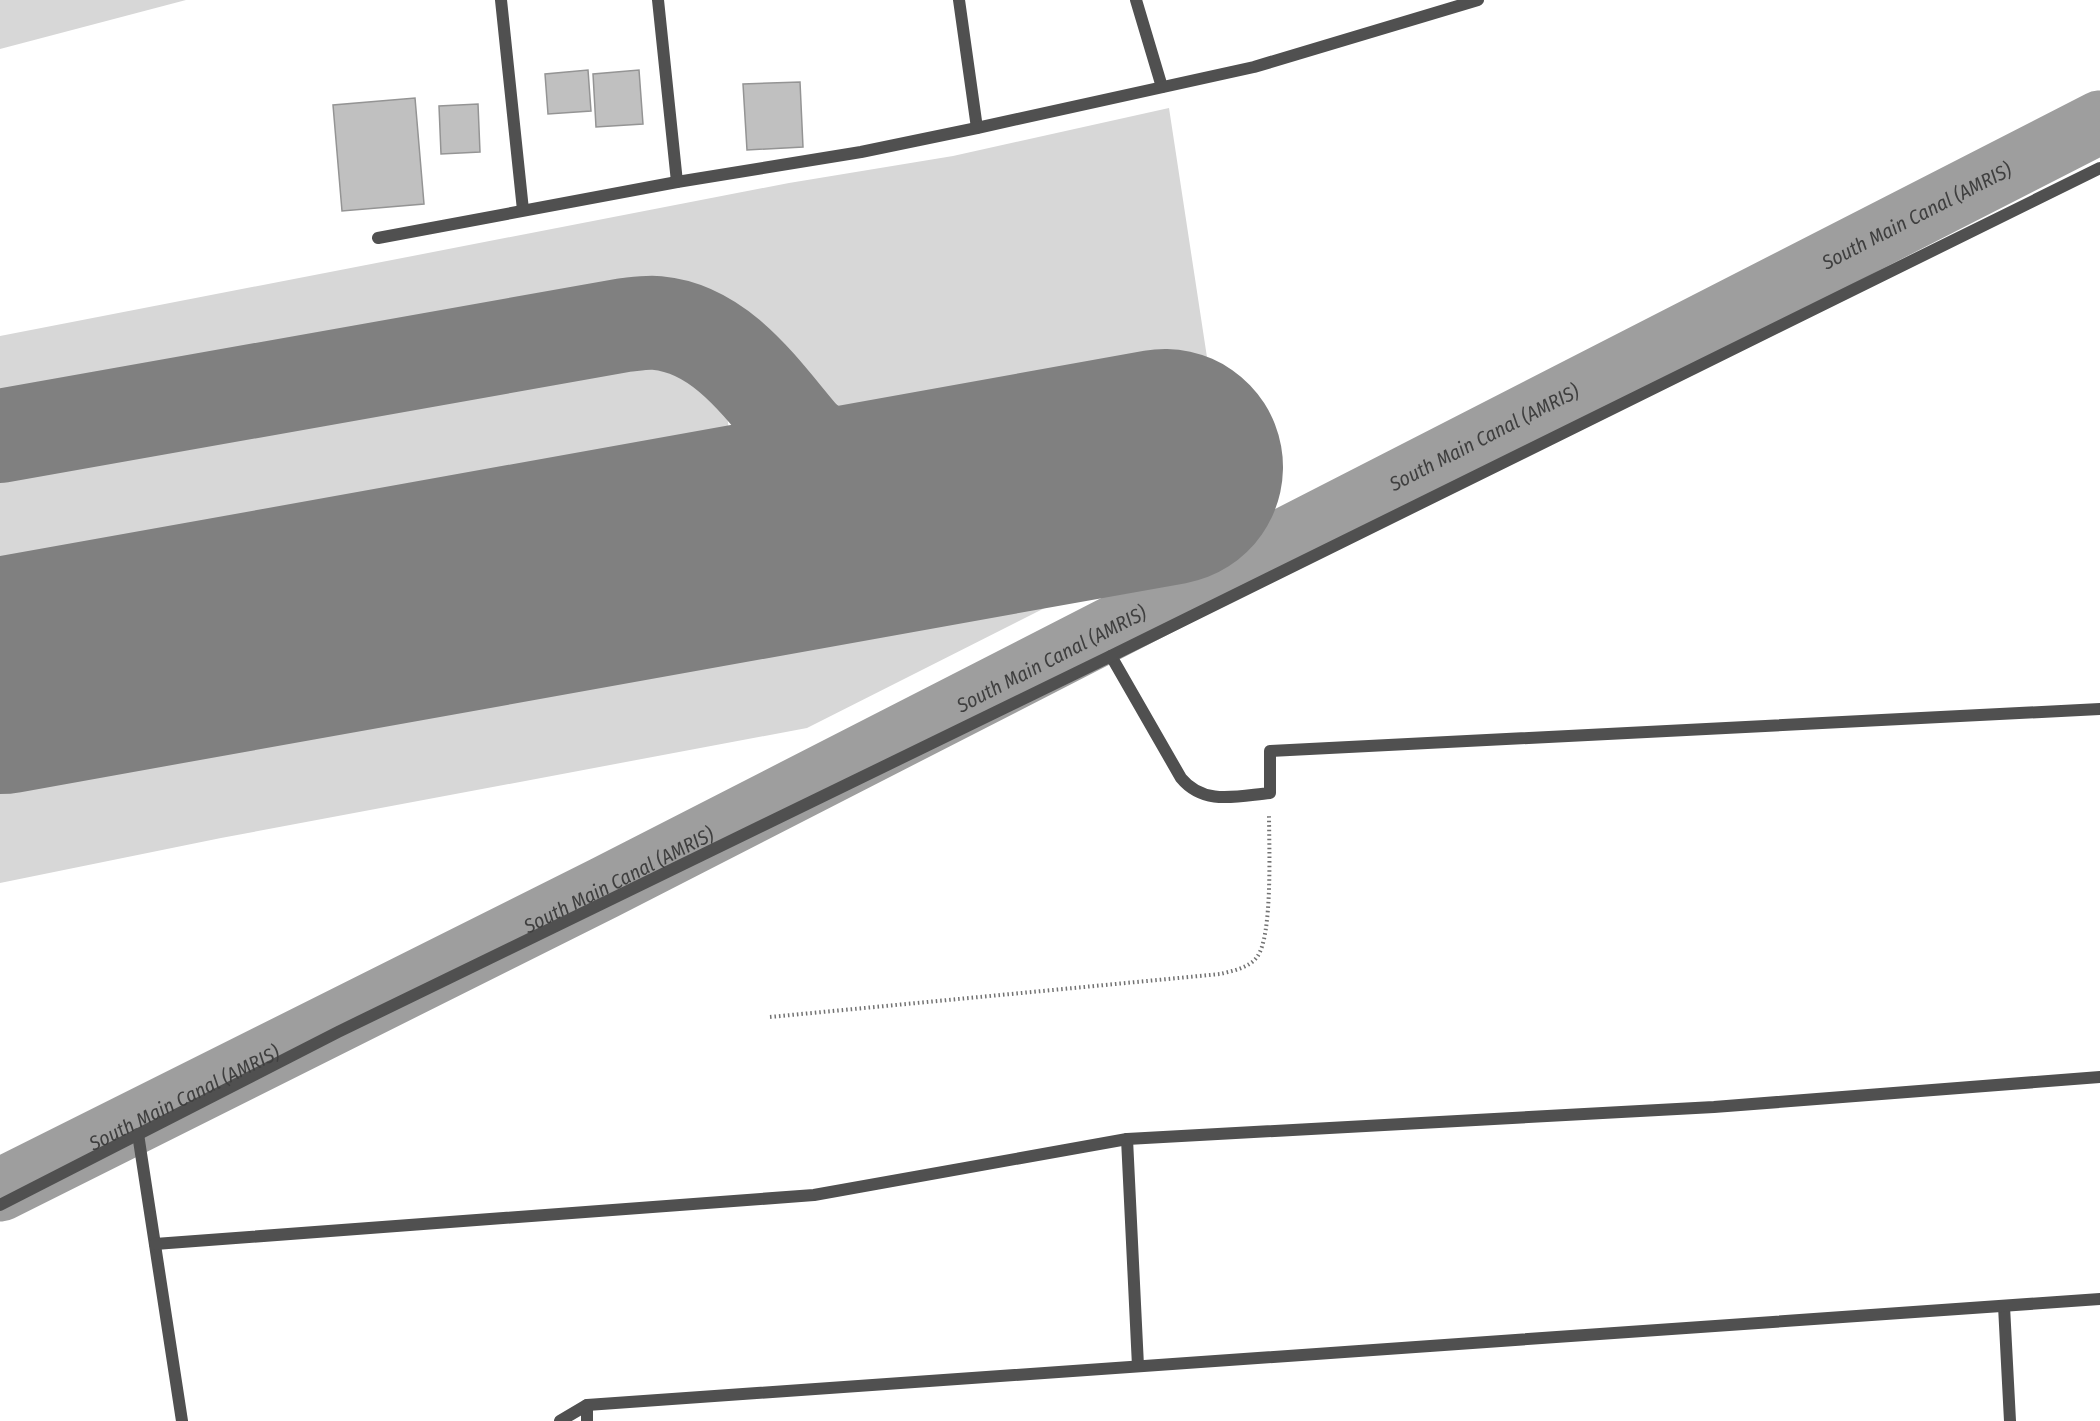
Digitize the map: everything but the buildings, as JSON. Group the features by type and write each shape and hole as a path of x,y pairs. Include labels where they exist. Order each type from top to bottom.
{"street":[{"path":"501,0 523,210"},
{"path":"658,0 677,182"},
{"path":"959,0 976,128"},
{"path":"1136,0 1162,87"},
{"path":"378,238 677,182 861,152 976,128 1254,67 1478,0"},
{"path":"0,1205 338,1032 1111,656 2100,168"},
{"path":"1111,656 1181,778 1197,794 1216,797 1270,794 1270,751 2100,708"},
{"path":"155,1244 814,1195 1127,1139 1714,1107 2100,1077"},
{"path":"138,1134 182,1421"},
{"path":"1127,1139 1138,1366"},
{"path":"560,1421 587,1405 2100,1299"},
{"path":"2004,1306 2010,1421"},
{"path":"587,1405 587,1421"}],"path":[{"path":"770,1017 1208,975 1240,969 1257,958 1266,937 1270,794"}],"shaded area":[{"path":"0,0 186,0 0,49"},
{"path":"1169,108 1210,377 862,439 835,433 814,420 780,375 699,303 674,295 642,295 0,405 0,336 789,183 953,156"},
{"path":"671,347 695,358 714,383 726,407 730,438 720,464 0,593 0,463 646,348"},
{"path":"1142,559 807,728 221,838 0,883 0,759"}],"waterway":[{"name":"South Main Canal (AMRIS)","path":"0,1190 604,888 2100,122"}],"taxiway":[{"path":"0,436 625,325 657,323 681,328 703,337 723,351 758,384 805,440"},
{"path":"726,546 805,440 915,512"}],"runway":[{"path":"0,676 1165,467"}]}
